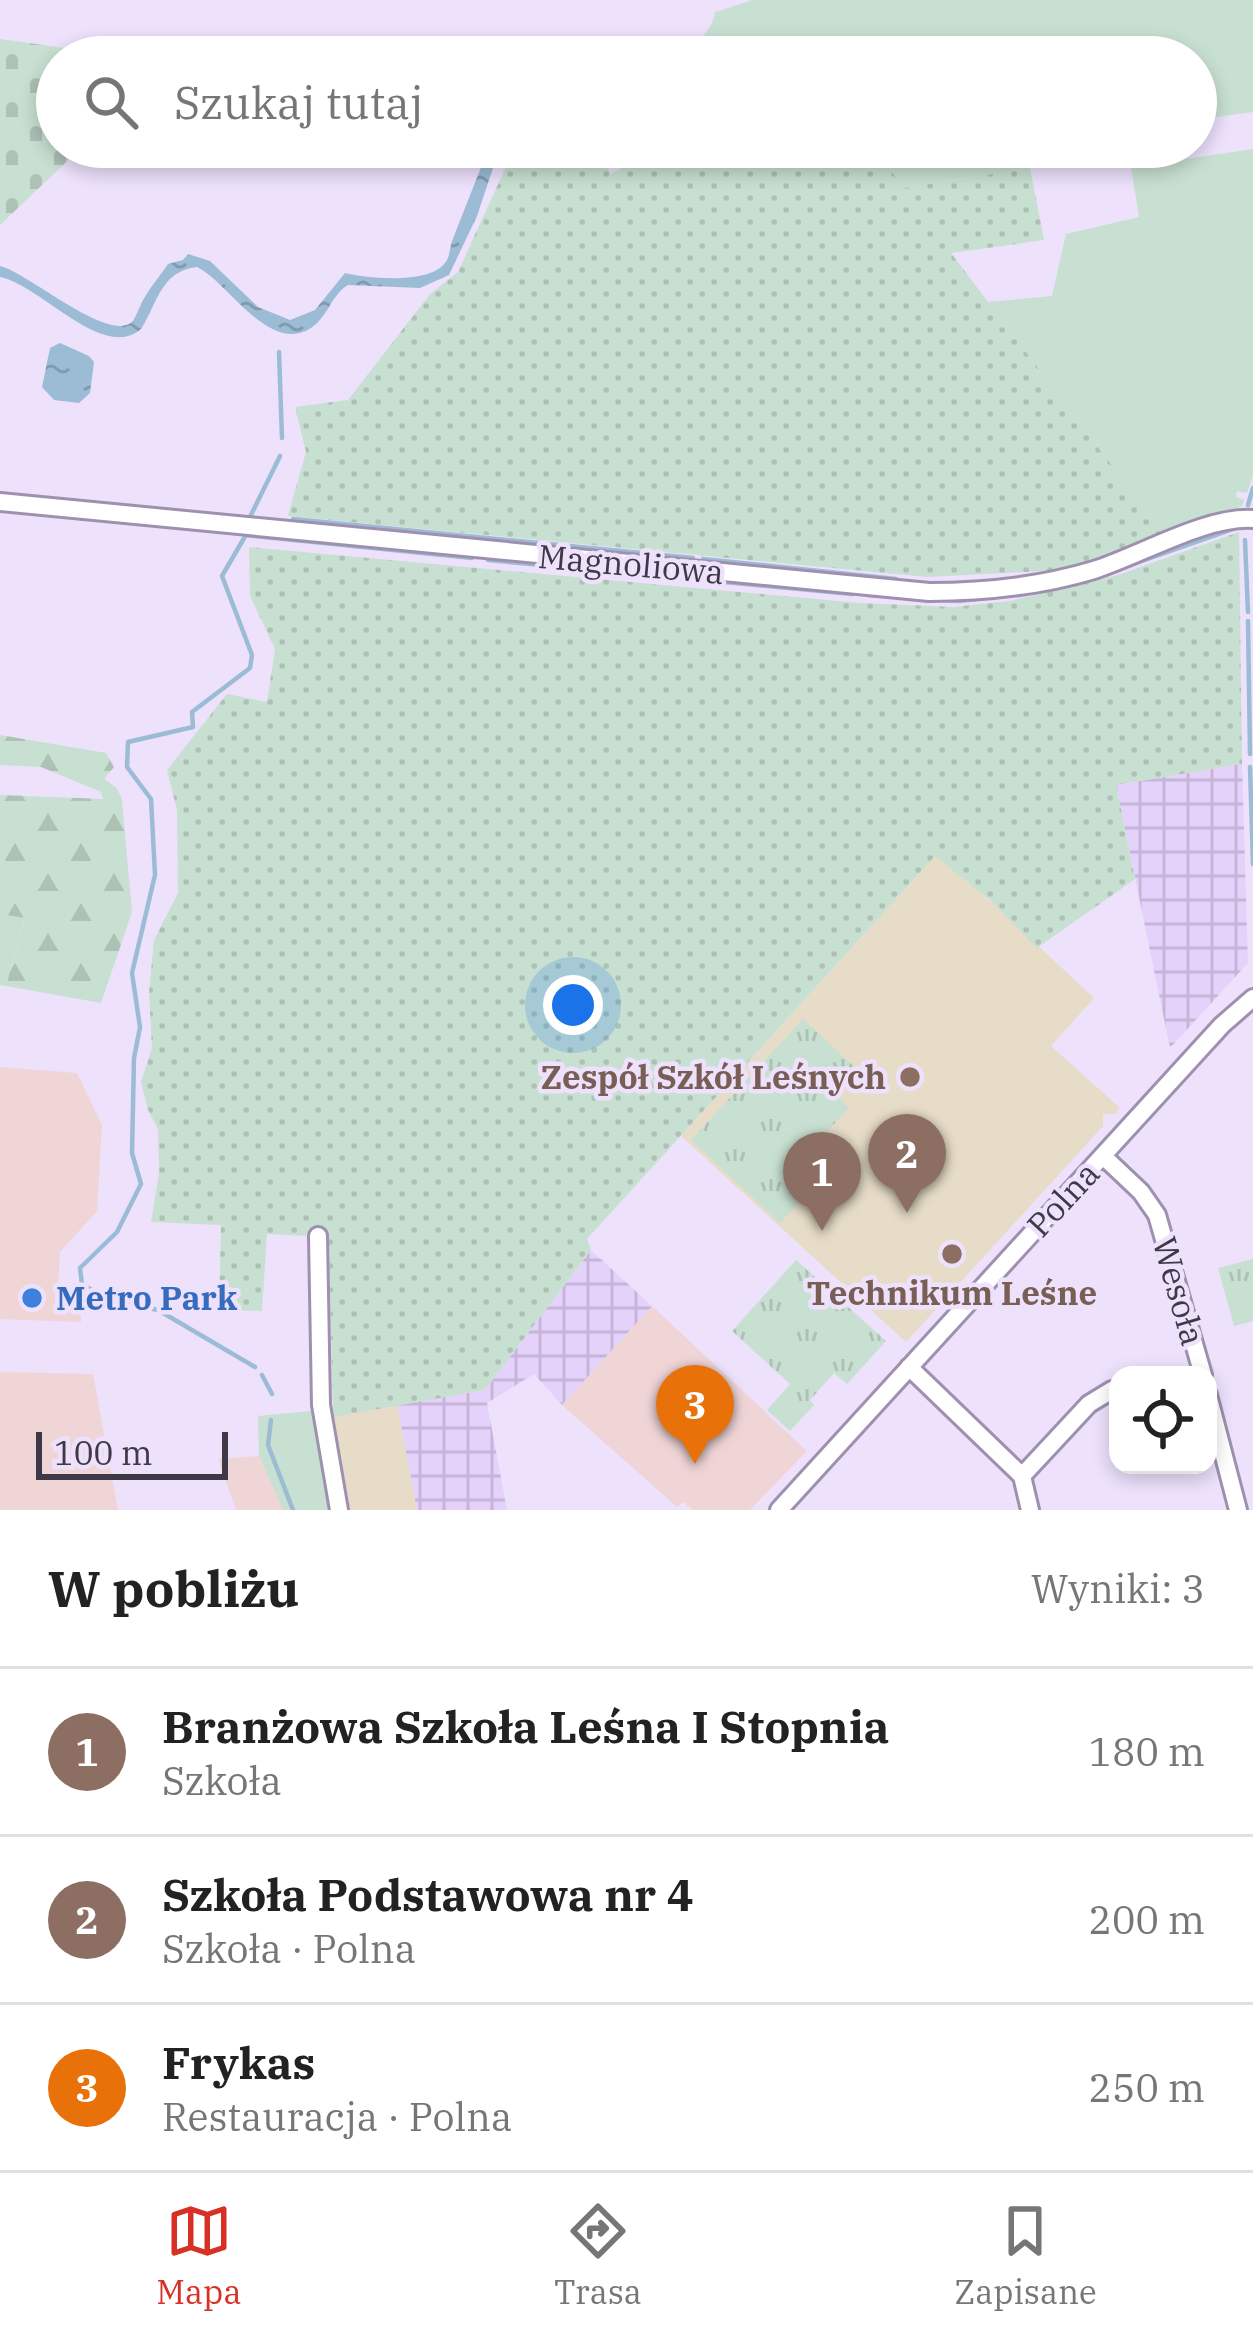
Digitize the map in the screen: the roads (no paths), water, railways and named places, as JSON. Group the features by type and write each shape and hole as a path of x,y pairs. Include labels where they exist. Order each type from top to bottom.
{"street":[{"name":"Magnoliowa","path":"0,502 929,592 1050,581 1221,523 1253,519"},
{"name":"Polna","path":"779,1510 1234,1011 1253,998"},
{"name":"Wesoła","path":"1103,1156 1141,1192 1157,1215 1200,1366"},
{"path":"318,1236 321,1405 339,1510"},
{"path":"909,1367 1022,1477 1030,1510"},
{"path":"1022,1477 1088,1404 1109,1392"},
{"path":"1217,1430 1238,1510"}],"water":[{"path":"481,168 493,168 449,275 420,288 348,285 317,323 295,334 264,324 197,267 167,282 141,329 126,337 90,329 0,277 0,266 88,316 122,326 133,321 168,264 188,254 210,261 258,307 290,320 315,310 345,273 399,278 428,274 448,258"},
{"path":"60,343 94,362 90,393 79,403 54,400 42,387 50,348"}],"waterway":[{"path":"279,352 282,438"},
{"path":"249,519 280,456"},
{"path":"1248,505 1253,488"},
{"path":"293,519 693,558"},
{"path":"1119,569 1239,527"},
{"path":"247,533 222,576 252,655 250,668 192,712 193,727 128,742 127,767 151,799 155,875 132,973 140,1027 134,1058 132,1153 141,1184 117,1232 80,1268 82,1285 115,1301 158,1310 255,1367"},
{"path":"245,535 472,558"},
{"path":"1245,540 1248,612"},
{"path":"703,559 896,579"},
{"path":"488,560 852,594"},
{"path":"868,595 959,601 1021,594"},
{"path":"1248,621 1250,754"},
{"path":"1250,767 1253,864"},
{"path":"262,1375 272,1394"},
{"path":"271,1420 268,1445 293,1510"}],"place":[{"name":"Zespół Szkół Leśnych","path":"910,1077"},
{"name":"Szkoła Podstawowa nr 4","path":"907,1213"},
{"name":"Branżowa Szkoła Leśna I Stopnia","path":"822,1231"},
{"name":"Technikum Leśne","path":"952,1254"},
{"name":"Metro Park","path":"32,1298"},
{"name":"Frykas","path":"695,1464"}]}
